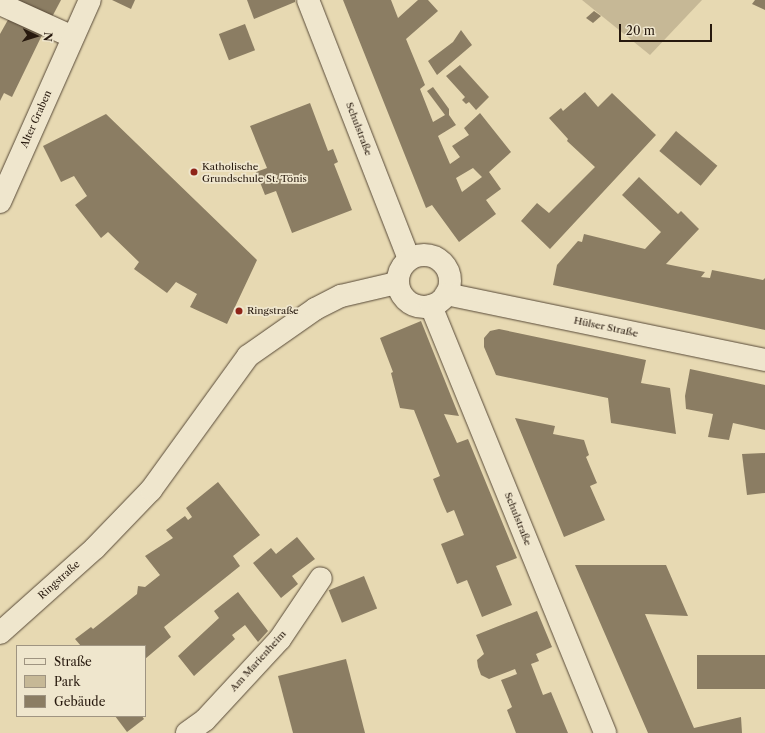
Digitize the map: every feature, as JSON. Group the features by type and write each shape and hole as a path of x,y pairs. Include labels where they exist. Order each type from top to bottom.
{"street":[{"name":"Alter Graben","path":"0,202 72,37 90,0"},
{"name":"Schulstraße","path":"308,0 409,259"},
{"path":"0,4 72,37"},
{"path":"426,255 441,262 449,277 438,300 421,307 409,302 400,292 398,283 400,270 409,259 426,255"},
{"name":"Ringstraße","path":"0,633 95,548 151,490 248,356 315,308 342,296 398,283"},
{"name":"Schulstraße","path":"438,300 605,733"},
{"name":"Hülser Straße","path":"438,300 765,360"},
{"name":"Am Marienheim","path":"187,733 210,726 280,639 321,578"}],"green space":[{"path":"582,0 702,0 650,55"}],"building":[{"path":"13,0 61,0 52,17"},
{"path":"112,0 135,0 131,9"},
{"path":"247,0 295,0 295,2 254,19"},
{"path":"343,0 391,0 398,18 418,0 428,0 438,11 406,39 425,85 420,89 433,122 445,115 427,91 433,87 449,109 449,115 456,125 438,136 450,164 460,157 452,146 469,135 464,128 480,113 511,152 489,172 501,189 486,200 496,214 459,242 432,205 426,208","holes":["473,168 482,177 462,192 456,178"]},
{"path":"755,0 765,0 765,10 752,4"},
{"path":"594,11 601,16 593,23 586,18"},
{"path":"9,18 43,33 12,97 4,93 0,101 0,34"},
{"path":"245,24 255,50 229,60 219,34"},
{"path":"461,30 472,45 437,75 428,61 453,42"},
{"path":"460,65 489,97 476,110 469,102 466,104 462,100 465,97 446,76"},
{"path":"585,92 598,107 612,93 656,135 550,249 521,221 537,203 549,213 595,167 567,141 568,139 549,118 561,108 563,111"},
{"path":"310,103 328,151 333,149 338,162 334,164 352,210 292,233 276,191 265,195 256,172 267,168 250,126"},
{"path":"106,114 257,260 227,324 190,307 197,294 176,282 167,293 134,269 139,262 108,232 101,238 75,205 87,196 74,176 61,182 43,146"},
{"path":"676,131 717,166 701,186 659,151"},
{"path":"639,177 678,214 681,211 699,229 666,264 705,272 701,277 710,278 712,270 763,280 765,278 765,330 553,285 557,265 578,241 582,242 584,234 645,249 661,232 622,195"},
{"path":"421,321 459,416 444,414 457,443 468,439 517,558 496,566 512,605 482,617 467,580 457,584 441,544 464,535 454,510 447,513 433,479 440,476 414,410 400,408 391,373 393,372 380,338"},
{"path":"499,329 646,360 641,383 670,388 676,434 611,423 608,398 496,375 484,347 484,338 490,331"},
{"path":"690,369 765,385 765,430 733,423 729,440 708,437 713,414 686,409 685,396"},
{"path":"515,418 555,426 553,434 584,440 589,455 586,457 597,483 590,486 605,520 564,537"},
{"path":"765,453 765,493 747,495 742,454"},
{"path":"218,482 260,535 233,556 240,566 164,627 171,637 146,658 146,645 80,645 75,639 91,627 93,629 137,594 138,586 145,587 160,575 145,556 173,538 166,530 185,516 188,520 192,517 186,508"},
{"path":"297,537 315,559 292,576 298,584 281,598 253,563 271,548 276,554"},
{"path":"575,565 666,565 688,616 645,614 694,728 741,717 742,733 648,733"},
{"path":"364,576 377,608 342,623 329,590"},
{"path":"238,592 268,631 258,642 245,625 232,635 235,639 194,676 178,656 219,618 214,611"},
{"path":"537,611 552,647 536,654 539,661 531,664 543,695 551,692 568,733 516,733 507,710 512,707 501,680 517,674 515,669 489,679 481,675 478,667 477,660 484,654 476,635"},
{"path":"697,655 765,655 765,689 697,689"},
{"path":"346,659 365,733 293,733 278,676"},
{"path":"116,717 143,717 144,719 127,732"}],"place":[{"name":"Katholische Grundschule St. Tönis","path":"194,172"},
{"name":"Ringstraße","path":"239,311"}]}
